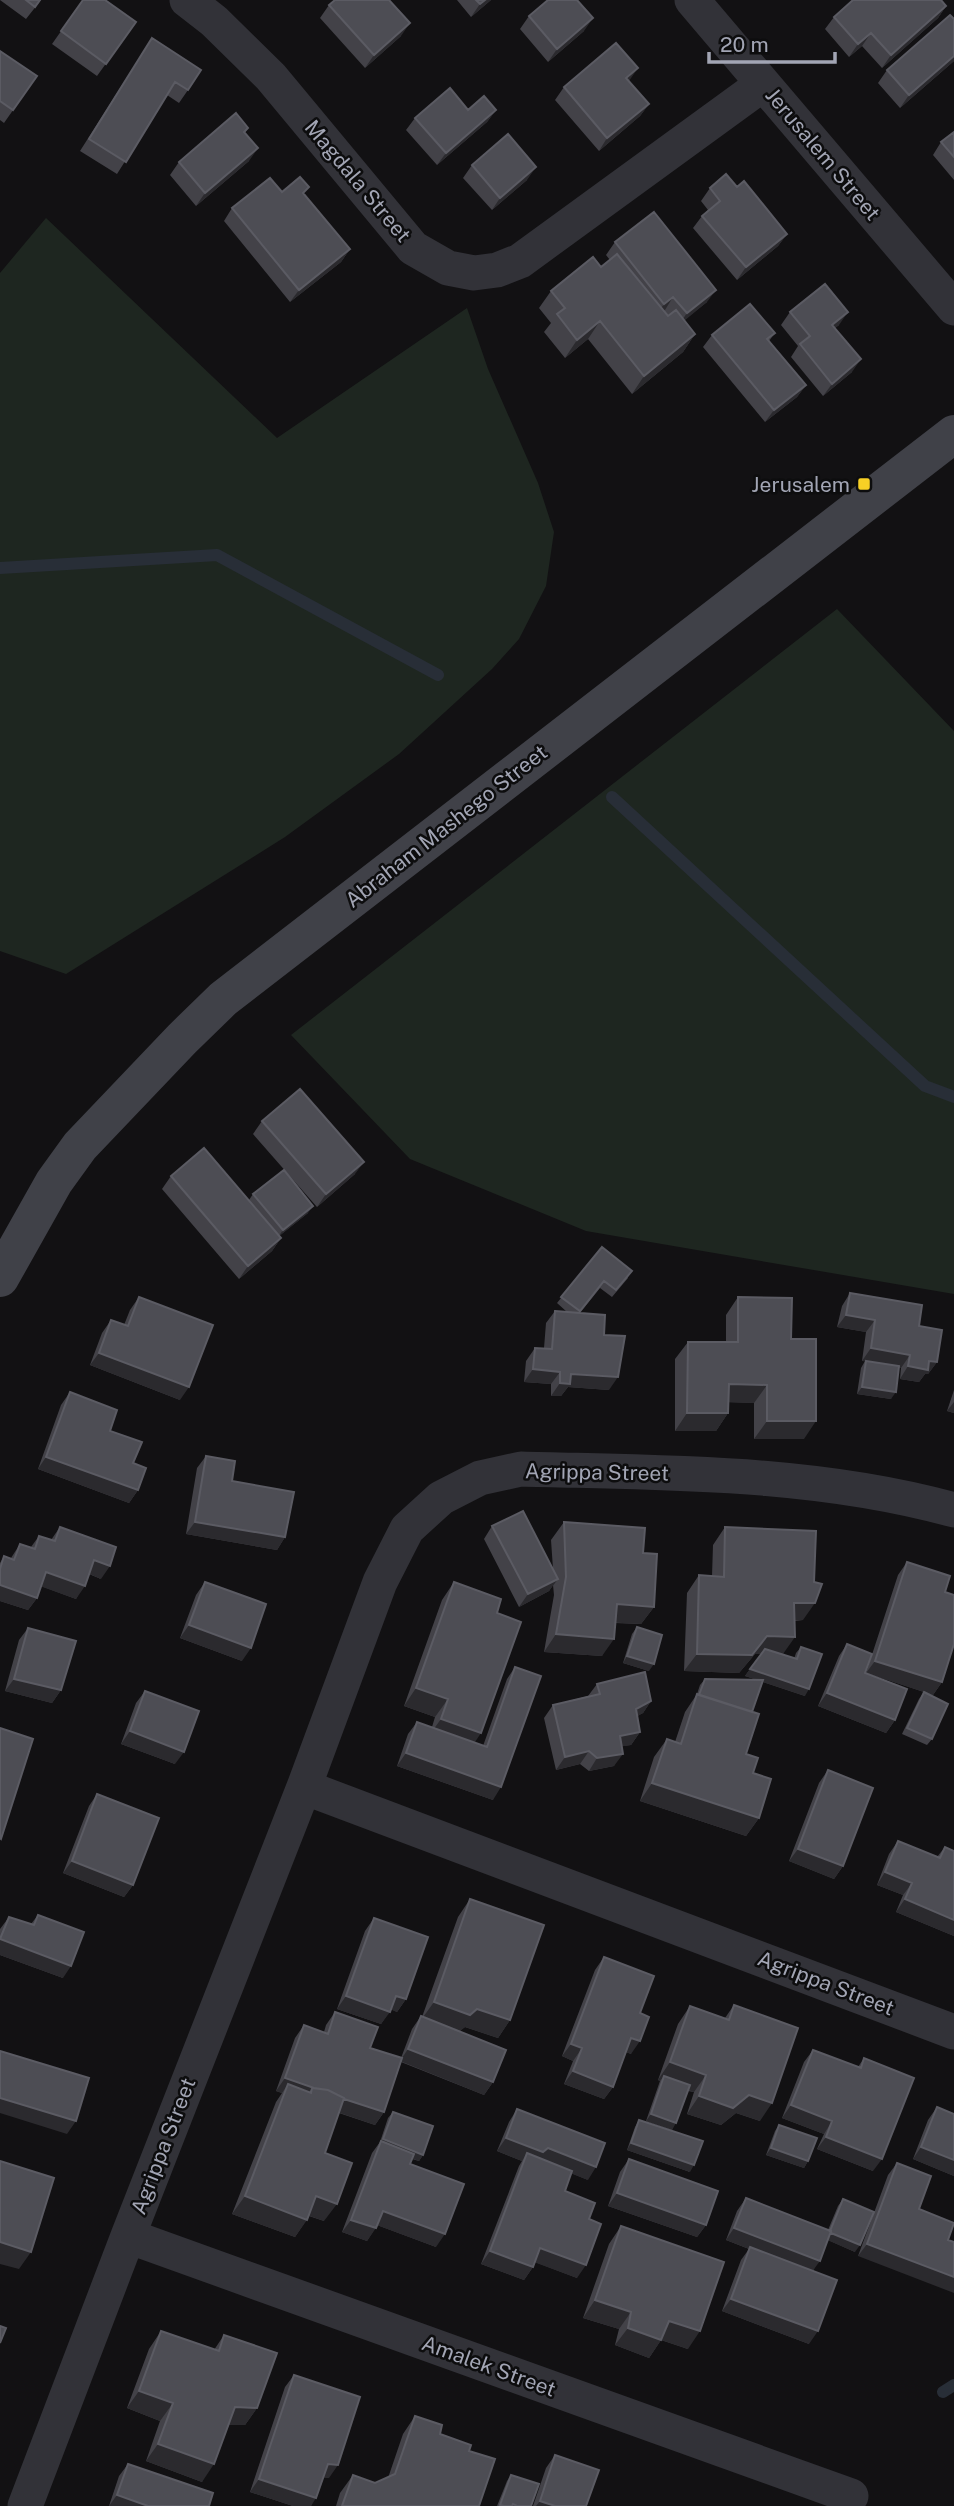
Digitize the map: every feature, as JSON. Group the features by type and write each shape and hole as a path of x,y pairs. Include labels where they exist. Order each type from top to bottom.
{"main road":[{"name":"Abraham Mashego Street","path":"0,1278 54,1182 80,1146 181,1039 223,999 954,434"}],"street":[{"name":"Magdala Street","path":"187,0 214,21 271,77 413,248 448,268 474,274 497,270 520,261 763,84"},
{"name":"Jerusalem Street","path":"692,0 954,308"},
{"name":"Agrippa Street","path":"25,2506 304,1787 380,1582 407,1529 440,1498 480,1478 521,1469 784,1479 857,1488 954,1510"},
{"name":"Agrippa Street","path":"304,1787 954,2032"},
{"name":"Amalek Street","path":"128,2236 851,2496"}],"shaded area":[{"path":"46,218 277,438 467,308 488,369 538,483 554,532 546,586 519,639 492,669 399,754 285,837 66,974 0,951 0,273"},
{"path":"837,609 954,731 954,1294 586,1231 410,1159 291,1035"}],"building":[{"path":"26,0 40,0 35,7"},
{"path":"83,0 105,0 136,22 106,64 61,31"},
{"path":"335,0 389,0 410,23 374,55 329,5"},
{"path":"548,0 577,0 593,18 557,49 529,16"},
{"path":"853,0 941,0 946,6 891,55 871,33 858,44 834,17"},
{"path":"950,15 954,19 954,56 909,95 887,70"},
{"path":"152,38 201,70 188,90 175,82 126,162 89,139"},
{"path":"616,43 638,68 626,78 649,104 607,138 564,87"},
{"path":"0,51 37,76 13,110 0,101"},
{"path":"450,88 468,110 484,96 496,110 446,153 415,118"},
{"path":"236,113 248,128 244,132 258,148 205,193 179,162"},
{"path":"954,132 954,157 941,142"},
{"path":"508,134 536,167 500,198 472,165"},
{"path":"726,174 737,187 744,181 787,234 746,267 702,216 720,201 710,188"},
{"path":"300,177 309,187 303,193 350,249 299,290 232,208 270,178 282,192"},
{"path":"654,212 716,290 687,313 673,297 664,304 615,242"},
{"path":"617,254 668,316 676,310 695,334 644,376 600,321 577,340 557,314 565,308 551,291 593,257 601,267"},
{"path":"825,284 848,312 832,325 861,359 832,384 800,344 810,336 790,312"},
{"path":"750,304 775,333 767,339 806,385 774,410 712,335"},
{"path":"300,1089 364,1162 326,1194 262,1121"},
{"path":"204,1148 281,1238 248,1266 171,1176"},
{"path":"284,1170 313,1206 283,1230 253,1194"},
{"path":"602,1247 632,1271 616,1290 604,1281 580,1311 561,1297"},
{"path":"850,1293 922,1305 919,1326 942,1330 937,1362 929,1361 928,1370 908,1366 910,1355 871,1348 875,1320 846,1315"},
{"path":"139,1297 213,1325 189,1387 99,1353 111,1320 128,1326"},
{"path":"738,1297 792,1298 791,1339 816,1339 816,1421 767,1421 767,1385 729,1384 728,1413 687,1413 688,1342 738,1342"},
{"path":"555,1311 605,1315 604,1335 625,1336 618,1377 571,1374 570,1384 560,1383 560,1372 533,1369 535,1348 552,1349"},
{"path":"866,1361 899,1366 896,1392 862,1387"},
{"path":"70,1392 117,1410 110,1431 142,1442 133,1463 146,1468 138,1490 46,1457"},
{"path":"206,1456 235,1461 232,1481 294,1492 285,1537 195,1522"},
{"path":"523,1511 558,1579 528,1594 492,1526"},
{"path":"564,1522 645,1528 643,1553 657,1554 654,1607 617,1604 614,1639 556,1634 566,1577"},
{"path":"60,1527 116,1547 110,1566 94,1560 85,1586 46,1572 37,1598 0,1585 0,1569 4,1556 14,1560 20,1544 35,1549 39,1536 55,1541"},
{"path":"725,1527 816,1531 814,1582 822,1584 815,1603 794,1603 795,1637 767,1636 752,1655 697,1654 699,1575 724,1577"},
{"path":"907,1562 950,1576 945,1592 954,1595 954,1644 942,1682 875,1661"},
{"path":"205,1582 266,1604 251,1648 189,1625"},
{"path":"454,1582 501,1599 497,1613 521,1622 481,1733 441,1719 448,1699 416,1688"},
{"path":"637,1627 662,1635 654,1664 627,1656"},
{"path":"28,1628 76,1641 61,1690 14,1679"},
{"path":"847,1644 872,1654 865,1673 907,1689 895,1720 827,1693"},
{"path":"801,1647 822,1654 809,1689 750,1669 765,1649 797,1659"},
{"path":"515,1667 541,1676 501,1787 406,1753 417,1722 487,1747"},
{"path":"645,1672 651,1701 636,1709 640,1732 620,1736 623,1754 597,1758 589,1751 565,1757 553,1705 600,1694 597,1684"},
{"path":"705,1679 763,1680 752,1712 699,1695"},
{"path":"145,1691 199,1711 184,1752 130,1731"},
{"path":"924,1692 948,1704 932,1739 907,1728"},
{"path":"697,1694 759,1714 746,1754 758,1758 753,1773 771,1779 759,1818 652,1783 667,1739 681,1744"},
{"path":"0,1728 33,1739 1,1839 0,1838"},
{"path":"828,1770 873,1788 843,1866 798,1849"},
{"path":"97,1794 159,1818 133,1885 72,1861"},
{"path":"898,1841 940,1858 945,1847 954,1851 954,1920 905,1899 912,1883 885,1872"},
{"path":"470,1899 544,1925 510,2020 477,2009 470,2015 434,2002"},
{"path":"38,1915 84,1932 71,1966 0,1939 9,1917 34,1925"},
{"path":"374,1918 428,1937 406,1999 396,1996 390,2012 346,1996"},
{"path":"604,1957 654,1976 640,2013 649,2017 640,2041 631,2038 613,2087 573,2071 582,2048 571,2044"},
{"path":"734,2005 798,2028 772,2103 749,2095 733,2108 699,2096 706,2075 670,2062 690,2006 729,2020"},
{"path":"335,2012 378,2027 370,2048 402,2058 384,2112 344,2099 328,2090 285,2078 304,2025 328,2034"},
{"path":"421,2016 506,2050 493,2082 408,2049"},
{"path":"813,2050 861,2068 864,2058 914,2078 882,2159 826,2137 832,2121 791,2105"},
{"path":"0,2051 89,2078 76,2121 0,2098"},
{"path":"664,2076 690,2085 676,2123 651,2114"},
{"path":"288,2084 311,2093 312,2088 328,2090 344,2098 325,2153 352,2163 337,2204 316,2196 307,2220 245,2196"},
{"path":"937,2107 954,2114 954,2160 921,2147"},
{"path":"517,2109 605,2143 596,2167 548,2148 543,2152 506,2138"},
{"path":"393,2112 433,2126 423,2155 383,2139"},
{"path":"639,2120 703,2141 694,2165 631,2143"},
{"path":"779,2125 817,2138 808,2161 771,2148"},
{"path":"381,2141 414,2154 410,2164 464,2184 445,2234 383,2211 376,2228 351,2220"},
{"path":"527,2153 572,2171 565,2191 595,2203 589,2219 601,2224 586,2265 540,2248 533,2267 490,2251"},
{"path":"629,2159 718,2191 706,2225 617,2193"},
{"path":"0,2161 54,2178 31,2252 0,2242"},
{"path":"897,2163 931,2176 919,2209 954,2223 948,2240 954,2242 954,2277 867,2244"},
{"path":"746,2198 831,2231 820,2261 734,2228"},
{"path":"843,2199 874,2212 860,2245 830,2231"},
{"path":"621,2226 724,2262 700,2331 669,2321 661,2340 628,2328 631,2312 595,2300"},
{"path":"750,2247 837,2280 818,2331 731,2299"},
{"path":"0,2326 6,2328 0,2343"},
{"path":"161,2331 219,2351 224,2335 277,2353 257,2408 235,2407 214,2464 158,2444 173,2403 139,2391"},
{"path":"294,2375 360,2397 338,2465 328,2464 316,2498 259,2479"},
{"path":"415,2416 442,2425 440,2434 471,2445 469,2451 495,2459 479,2506 342,2506 353,2475 375,2483 395,2474"},
{"path":"555,2455 599,2470 586,2506 555,2506 540,2501"},
{"path":"128,2464 213,2493 209,2506 148,2506 117,2495"},
{"path":"511,2475 539,2484 531,2506 500,2505"}],"waterway":[{"path":"0,568 217,555 438,675"},
{"path":"612,797 925,1086 954,1097"},
{"path":"943,2392 954,2385"}],"place":[{"name":"Jerusalem","path":"864,484"}]}
